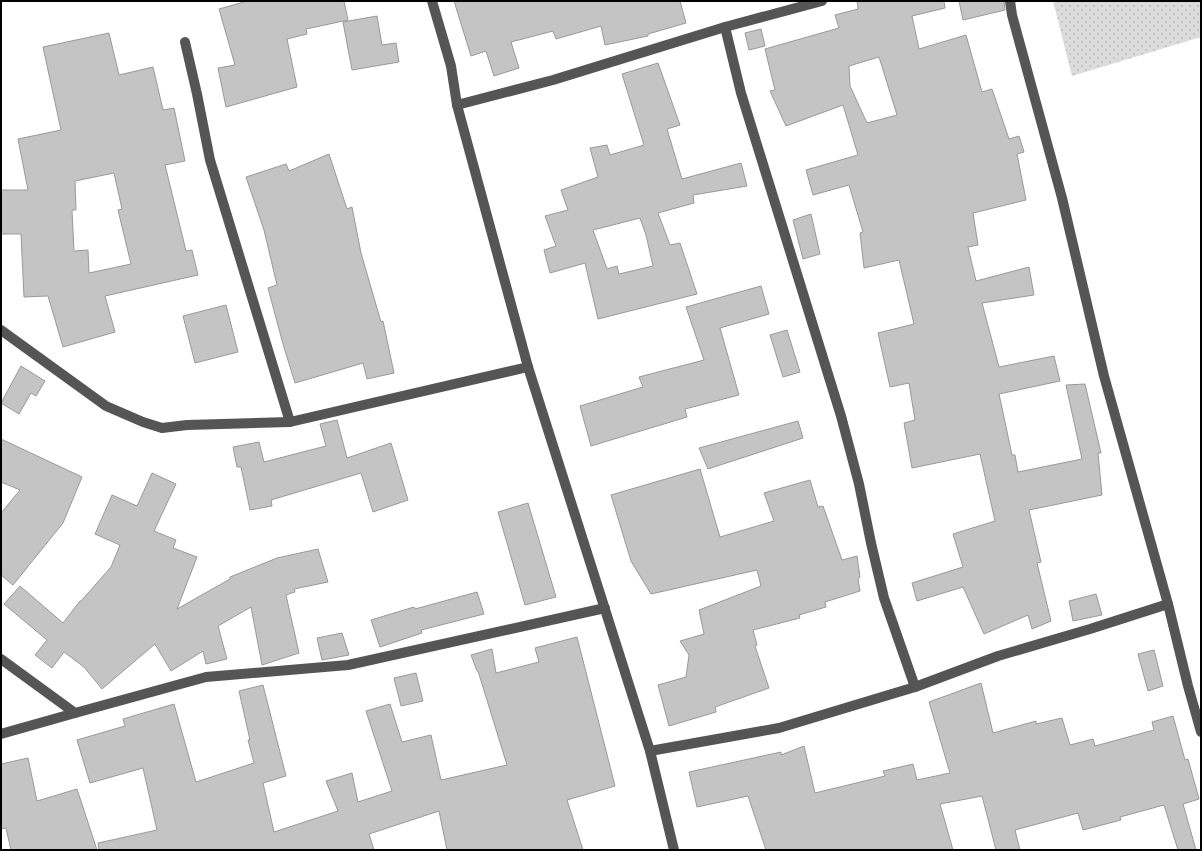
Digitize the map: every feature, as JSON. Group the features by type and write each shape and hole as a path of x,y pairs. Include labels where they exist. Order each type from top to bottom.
{"street":[{"path":"432,1 451,66 457,105 528,367 650,751 674,850"},
{"path":"457,105 553,80 725,27 822,1"},
{"path":"1010,1 1012,15 1062,198 1104,376 1168,604 1201,732"},
{"path":"725,27 741,93 843,424 859,484 884,598 915,687"},
{"path":"185,42 210,160 290,422"},
{"path":"1,330 106,406 143,422 162,428 187,425 290,422 528,367"},
{"path":"650,751 779,728 915,687 998,656 1168,604"},
{"path":"1,734 75,712 206,677 348,665 605,608"},
{"path":"1,659 75,712"}],"shaded area":[{"path":"1053,1 1201,1 1201,37 1072,76"}],"building":[{"path":"247,1 344,1 348,20 306,29 307,34 287,39 297,87 226,107 218,68 235,65 219,9"},
{"path":"454,1 680,1 686,23 648,34 648,36 605,45 601,26 556,39 553,31 511,42 519,68 494,76 486,51 471,56"},
{"path":"857,1 944,1 945,8 912,16 919,49 966,35 982,92 992,89 1009,139 1019,136 1024,152 1017,154 1026,200 973,213 978,245 968,247 976,281 1029,267 1034,295 982,303 999,367 1054,356 1060,381 999,394 1012,455 1015,455 1018,472 1082,459 1066,385 1085,384 1101,453 1098,453 1102,495 1029,510 1041,562 1037,563 1051,621 1032,629 1028,615 984,634 963,587 917,601 912,583 963,567 953,534 995,521 980,454 912,468 904,423 915,420 909,383 890,387 878,333 914,324 899,260 864,268 860,233 863,232 849,185 813,195 806,170 858,155 843,105 786,126 770,91 775,90 765,49 839,28 835,15 858,9","holes":["879,57 897,115 867,123 850,86 849,66"]},
{"path":"959,1 1004,1 1005,10 963,20"},
{"path":"377,16 382,45 396,43 399,62 352,70 343,22"},
{"path":"761,29 765,46 749,50 745,33"},
{"path":"109,33 119,75 153,67 163,110 174,108 185,161 165,165 186,251 192,250 198,275 105,296 115,332 63,347 48,296 24,297 21,234 1,234 1,190 28,190 18,139 61,130 43,47","holes":["114,173 122,209 118,210 131,264 89,273 88,250 74,251 72,210 76,210 75,181"]},
{"path":"658,63 680,125 667,129 682,179 741,163 747,186 693,195 694,203 658,213 670,245 680,243 697,294 598,319 585,263 550,273 544,250 556,246 545,216 568,210 561,190 598,177 590,148 607,145 610,155 644,145 622,74","holes":["640,218 646,235 653,266 619,274 617,266 607,269 593,230"]},
{"path":"329,154 347,209 352,207 361,253 381,322 383,321 394,373 367,379 363,363 295,383 268,288 277,285 264,230 246,177 286,164 289,171"},
{"path":"811,214 820,254 803,259 793,220"},
{"path":"761,286 769,314 720,328 739,395 685,409 687,417 591,446 580,406 643,387 639,377 704,360 686,307"},
{"path":"226,305 238,352 195,363 183,316"},
{"path":"787,330 800,372 783,377 770,335"},
{"path":"21,366 45,381 36,396 31,393 19,414 1,403"},
{"path":"337,420 347,458 391,443 408,500 373,512 361,473 271,500 272,506 250,510 241,467 237,467 233,447 259,442 264,462 326,446 320,424"},
{"path":"798,421 803,438 708,469 699,448"},
{"path":"1,439 82,477 63,523 13,585 1,575 1,513 20,490 1,482"},
{"path":"700,469 720,537 774,521 764,493 810,480 818,507 823,506 842,560 857,556 860,591 825,602 826,607 799,615 800,618 753,630 757,645 755,646 769,688 715,707 716,712 669,726 658,685 686,677 689,655 680,641 704,634 699,610 761,586 757,570 651,594 631,561 611,495"},
{"path":"152,473 176,484 154,531 176,540 173,548 197,557 177,609 230,579 230,577 277,558 318,549 328,582 294,589 295,592 286,595 299,653 262,665 251,607 218,626 227,659 206,664 203,651 171,671 155,644 102,689 84,667 64,652 52,668 35,655 47,640 4,604 20,586 63,623 80,601 111,567 120,545 95,534 112,495 137,506"},
{"path":"528,503 556,597 525,605 498,512"},
{"path":"477,592 484,614 421,630 422,633 380,647 371,620 414,607 415,609"},
{"path":"1096,594 1102,615 1073,621 1069,601"},
{"path":"342,633 349,655 322,660 317,638"},
{"path":"577,637 615,786 567,800 583,850 447,850 439,811 369,834 374,850 99,850 98,843 157,830 143,768 90,783 77,740 125,726 123,719 174,704 196,782 254,763 239,691 263,685 286,776 263,783 274,832 338,811 326,781 352,773 358,802 392,791 366,711 390,704 402,742 431,735 441,780 507,765 478,671 471,655 492,649 496,673 539,662 535,648"},
{"path":"1154,650 1163,686 1148,691 1138,654"},
{"path":"416,673 423,701 401,706 394,678"},
{"path":"981,683 993,733 1036,721 1036,724 1062,718 1070,745 1093,739 1095,746 1154,730 1152,722 1173,716 1185,760 1188,759 1199,799 1183,804 1196,850 1178,850 1164,805 1120,817 1121,820 1083,830 1078,813 1015,830 1020,850 996,850 982,796 940,804 953,850 766,850 748,796 697,807 689,772 781,752 781,755 804,746 815,793 885,776 883,771 913,764 917,780 950,773 929,702"},
{"path":"28,758 37,801 77,789 97,850 11,850 6,828 1,829 1,764"}]}
